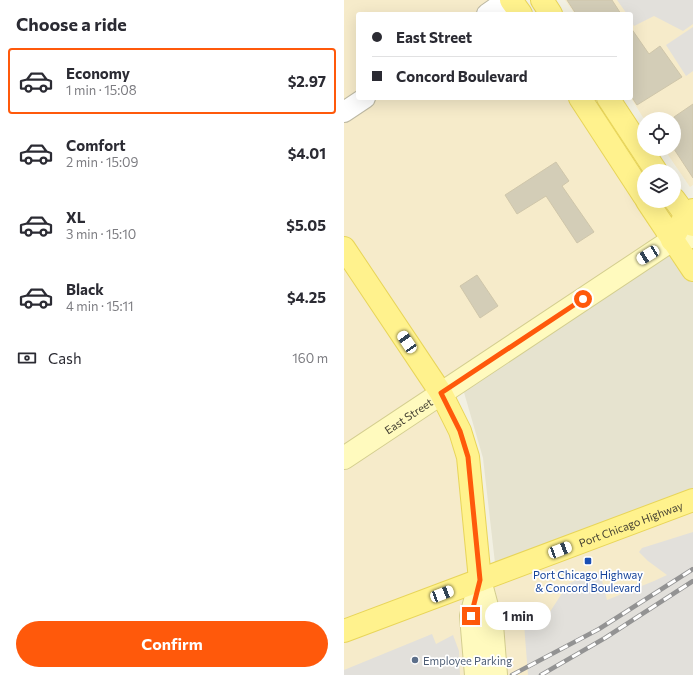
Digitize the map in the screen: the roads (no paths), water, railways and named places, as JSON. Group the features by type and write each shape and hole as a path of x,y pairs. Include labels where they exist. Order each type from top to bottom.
{"main road":[{"path":"512,0 520,12"},
{"path":"542,0 550,12"},
{"path":"581,100 637,185"},
{"path":"609,100 651,164"},
{"path":"654,208 683,238 693,270"},
{"name":"East Street","path":"344,458 441,393 683,238 686,212"},
{"path":"344,248 441,393 460,431 468,457 480,580 492,624 496,675"},
{"name":"Port Chicago Highway","path":"344,630 693,500"},
{"path":"476,675 471,616 480,580"}],"street":[{"path":"490,12 507,0"},
{"path":"344,112 362,100"}],"railway":[{"path":"512,675 599,629 693,569"},
{"path":"541,675 605,638 693,581"}],"place":[{"name":"Port Chicago Highway & Concord Boulevard","path":"588,561"},
{"name":"Employee Parking","path":"415,660"}]}
